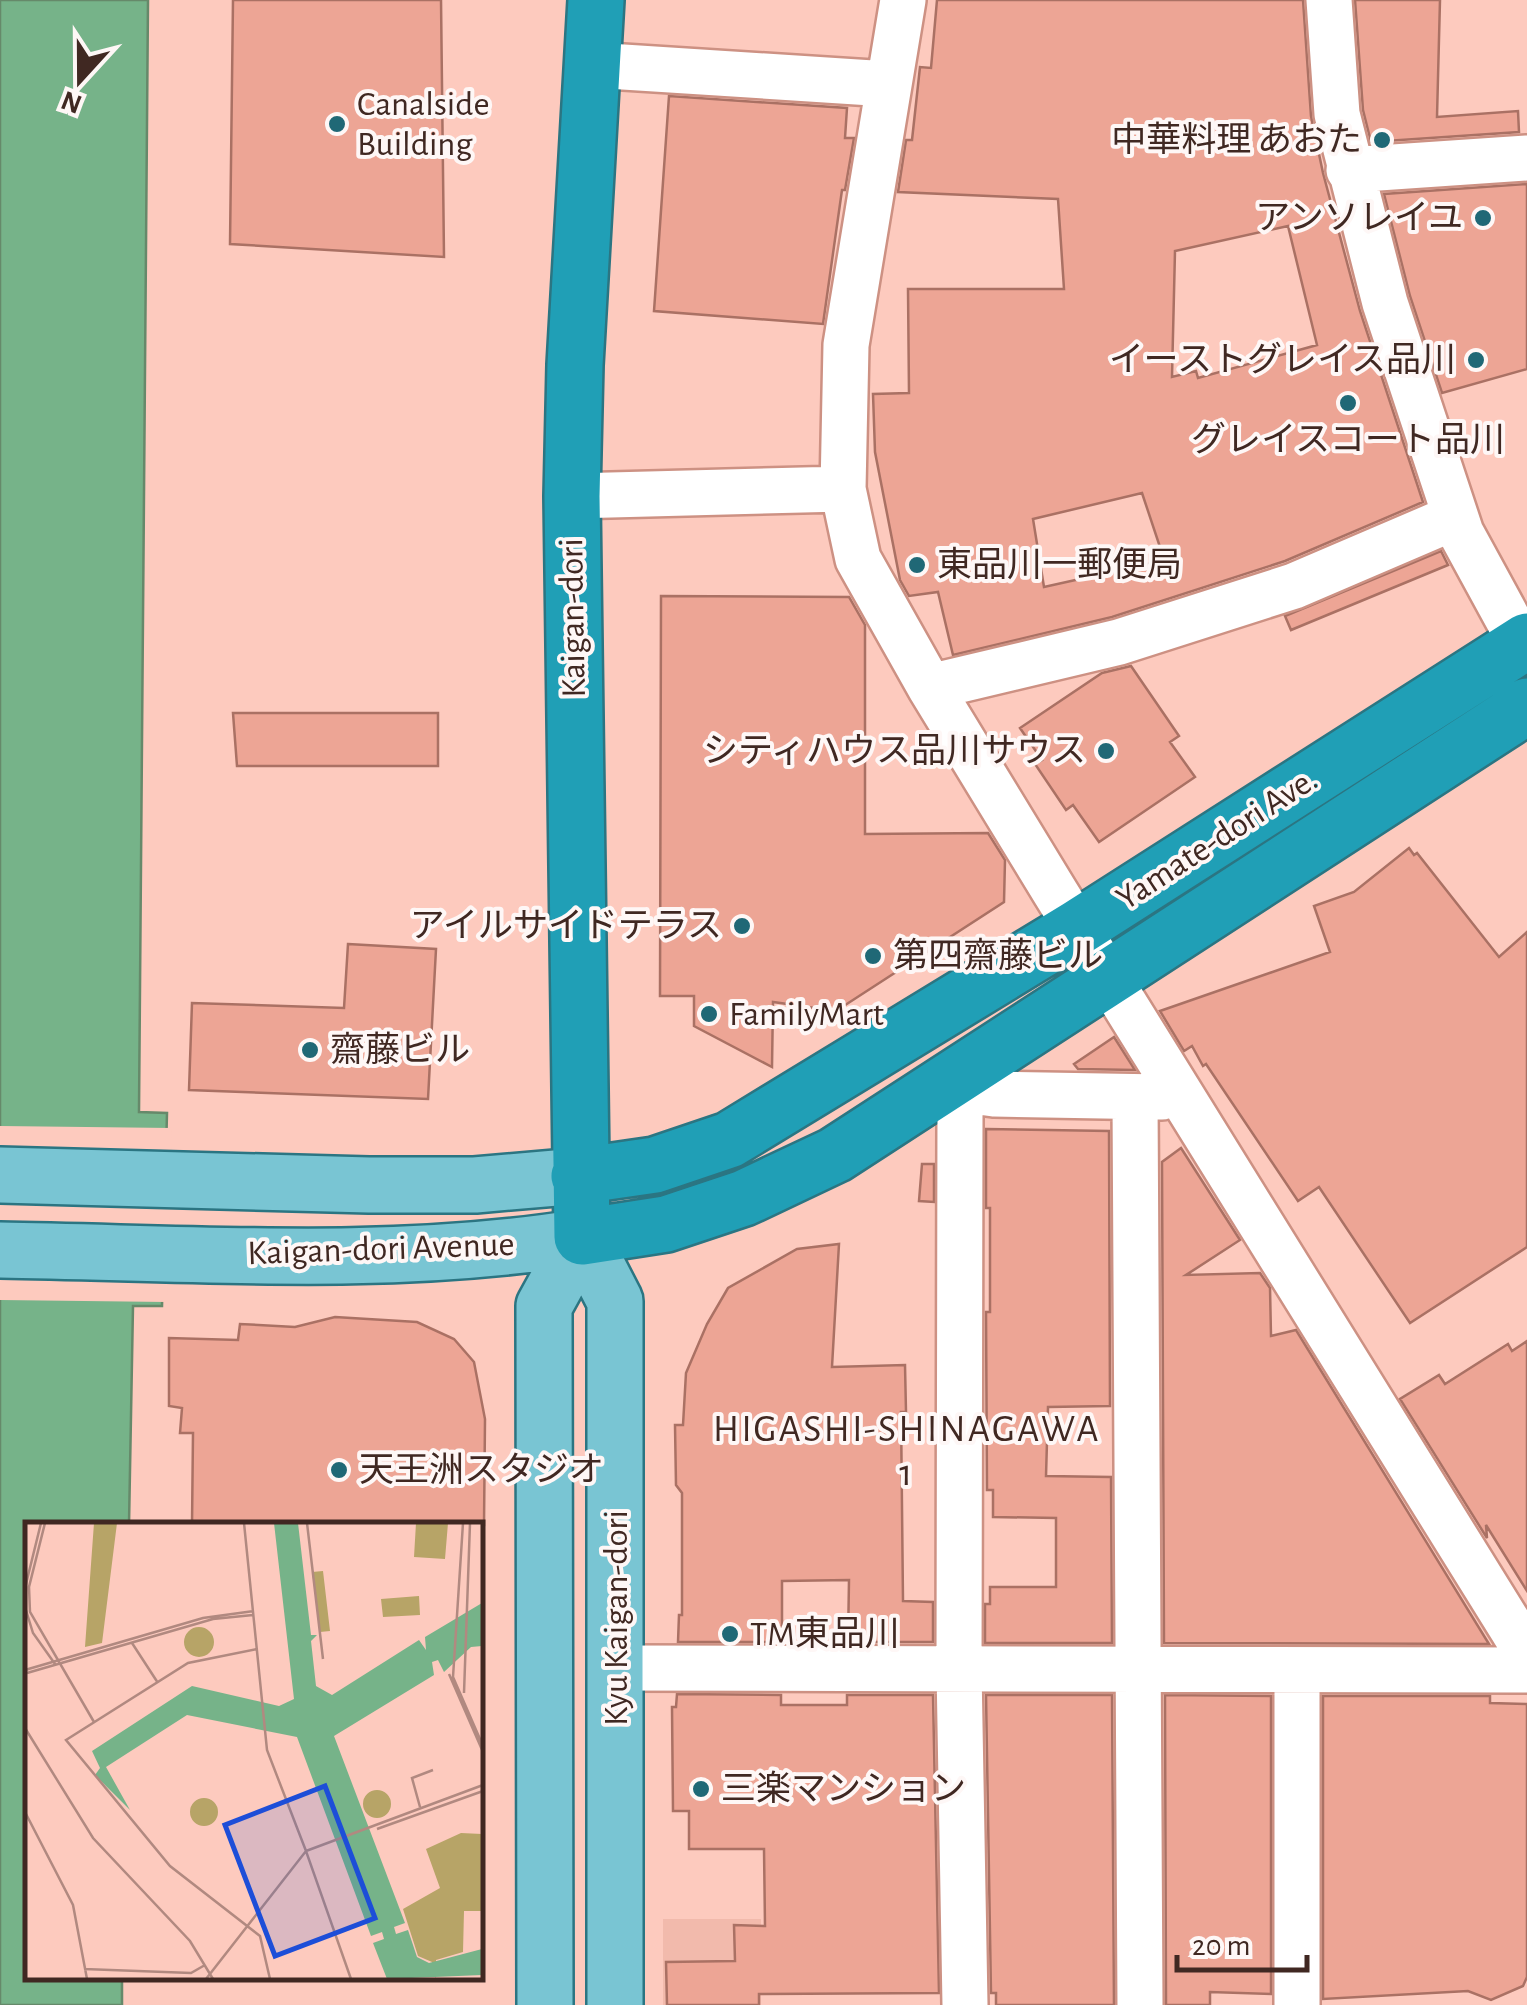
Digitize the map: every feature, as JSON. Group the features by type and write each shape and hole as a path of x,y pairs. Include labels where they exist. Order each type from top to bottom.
{"highway":[{"name":"Kaigan-dori","path":"582,1236 572,496 575,365 596,0"},
{"name":"Yamate-dori Ave.","path":"579,1176 655,1166 729,1140 1077,928 1525,643"},
{"name":"Yamate-dori Ave.","path":"582,1236 666,1224 744,1198 835,1155 1527,706"}],"main road":[{"name":"Kaigan-dori Avenue","path":"0,1175 369,1185 475,1185 579,1176"},
{"name":"Kaigan-dori Avenue","path":"0,1250 353,1255 512,1248 582,1236"},
{"name":"Kyu Kaigan-dori","path":"582,1236 615,1302 616,2005"},
{"name":"Kyu Kaigan-dori","path":"545,2005 544,1306 582,1236"}],"street":[{"path":"903,0 846,345 843,489 858,559 930,687 1077,928 1527,1653"},
{"path":"1328,0 1337,114 1385,303 1455,517 1525,643"},
{"path":"592,64 888,84"},
{"path":"1349,170 1527,158"},
{"path":"572,496 843,489"},
{"path":"930,687 1119,642 1294,586 1455,517"},
{"path":"943,1087 994,1094 1184,1096"},
{"path":"943,1087 960,1111 959,1669 965,2005"},
{"path":"1134,1098 1140,2005"},
{"path":"617,1668 1527,1670"},
{"path":"1296,2005 1297,1670"}],"shaded area":[{"path":"0,0 148,0 139,1112 167,1113 162,1306 133,1306 129,1522 25,1522 25,1980 122,1980 122,2005 0,2005"},
{"path":"663,1919 761,1919 761,2005 663,2005"}],"pier":[{"path":"0,1126 172,1128 167,1302 0,1300"}],"building":[{"name":"Canalside Building","path":"233,0 441,0 444,257 230,244"},
{"path":"937,0 1303,0 1311,116 1323,173 1360,311 1423,502 1285,561 1112,617 953,655 938,592 909,596 900,580 875,452 873,394 909,393 908,289 1064,289 1058,199 898,192 906,140 912,140 920,67 931,68","holes":["1288,226 1317,345 1198,378 1196,371 1172,377 1175,251","1142,493 1163,556 1161,561 1044,587 1033,519"]},
{"path":"1355,0 1440,0 1437,117 1518,111 1519,132 1371,142 1363,110"},
{"path":"669,96 847,108 845,138 854,138 842,190 823,324 654,311"},
{"path":"1527,184 1527,369 1442,393 1410,296 1384,194"},
{"path":"1441,551 1448,565 1291,630 1285,616"},
{"path":"661,596 849,597 865,625 865,834 988,833 1005,860 1004,902 836,1011 773,1002 772,1067 694,1026 694,996 660,996"},
{"name":"シティハウス品川サウス","path":"1131,666 1179,736 1170,742 1195,777 1099,842 1073,805 1066,810 1035,764 1042,760 1020,728 1102,673"},
{"path":"233,713 438,713 438,766 237,766"},
{"path":"1409,848 1499,957 1527,932 1527,1247 1410,1323 1319,1187 1298,1201 1206,1064 1203,1066 1192,1046 1184,1051 1160,1011 1330,952 1314,906 1354,892"},
{"name":"齋藤ビル","path":"348,944 436,949 428,1099 189,1090 192,1003 344,1008"},
{"path":"1114,1037 1135,1070 1078,1069 1074,1064"},
{"path":"986,1129 1109,1131 1110,1406 1048,1407 1046,1476 1111,1477 1112,1643 985,1643 985,1604 990,1604 990,1587 1056,1587 1056,1518 993,1517 993,1490 987,1490 990,1208 986,1208"},
{"path":"1181,1148 1240,1240 1186,1275 1260,1273 1270,1288 1271,1336 1296,1330 1489,1644 1164,1643 1162,1162"},
{"path":"922,1164 934,1164 934,1202 919,1201"},
{"path":"839,1244 832,1367 905,1365 906,1412 901,1412 903,1601 933,1602 933,1642 848,1642 849,1580 782,1581 782,1642 678,1642 682,1615 682,1493 676,1485 675,1425 683,1425 686,1373 728,1288 797,1249"},
{"name":"天王洲スタジオ","path":"335,1317 417,1322 454,1339 474,1362 485,1419 484,1525 192,1522 193,1433 180,1433 182,1408 169,1406 169,1338 238,1340 240,1324 295,1327"},
{"path":"1527,1341 1527,1591 1486,1525 1487,1538 1400,1399 1439,1375 1445,1384 1508,1344 1512,1351"},
{"path":"677,1694 781,1695 781,1705 847,1705 847,1695 933,1695 939,1993 759,1994 759,2005 667,2005 666,1962 735,1961 734,1925 765,1926 764,1849 689,1849 689,1811 673,1811 672,1707 676,1707"},
{"path":"986,1695 1112,1695 1114,2005 996,2005 996,1993 991,1993"},
{"path":"1165,1695 1271,1696 1271,1994 1210,1992 1210,2005 1166,2005"},
{"path":"1323,1696 1490,1696 1490,1703 1527,1704 1527,1977 1523,1986 1491,2000 1468,1991 1323,1999"}],"place":[{"name":"Canalside Building","path":"337,124"},
{"name":"中華料理 あおた","path":"1382,140"},
{"name":"アンソレイユ","path":"1483,218"},
{"name":"イーストグレイス品川","path":"1476,360"},
{"name":"グレイスコート品川","path":"1348,403"},
{"name":"東品川一郵便局","path":"917,565"},
{"name":"シティハウス品川サウス","path":"1106,751"},
{"name":"アイルサイドテラス","path":"742,926"},
{"name":"第四齋藤ビル","path":"873,956"},
{"name":"FamilyMart","path":"709,1014"},
{"name":"齋藤ビル","path":"310,1050"},
{"name":"天王洲スタジオ","path":"339,1470"},
{"name":"TM東品川","path":"730,1634"},
{"name":"三楽マンション","path":"701,1789"}],"district":[{"name":"HIGASHI-SHINAGAWA 1","path":"907,1452"}]}
